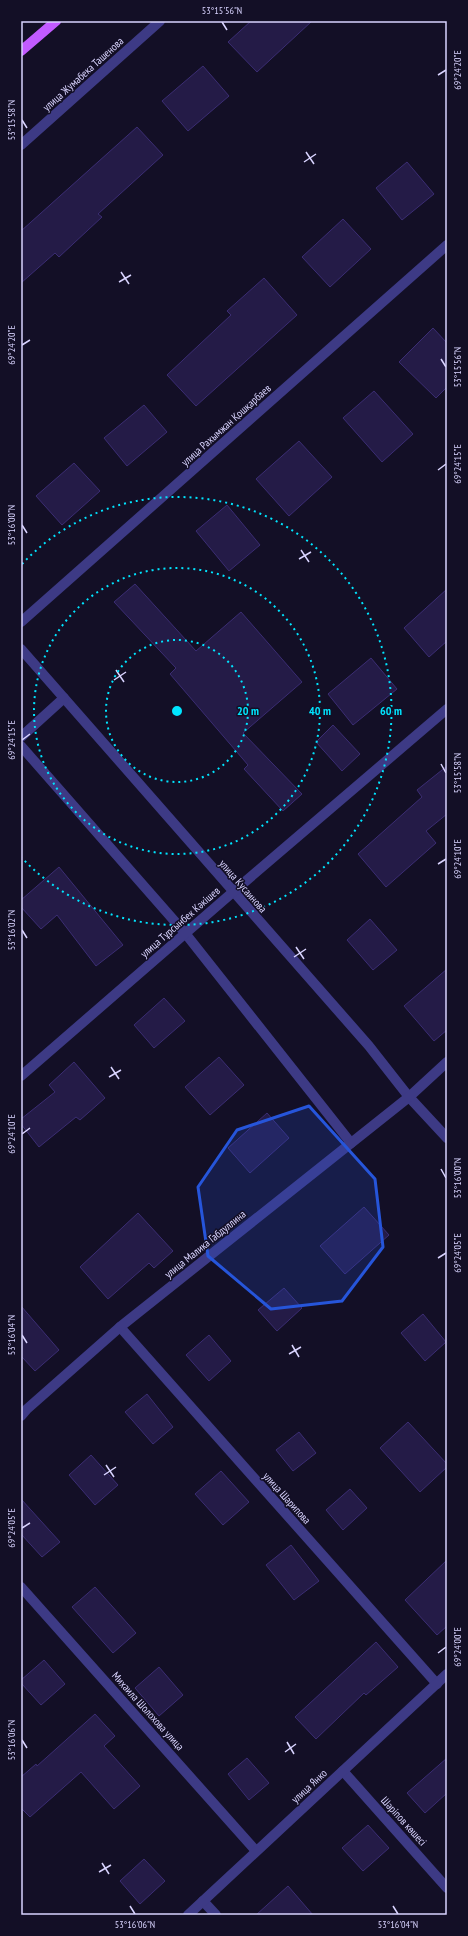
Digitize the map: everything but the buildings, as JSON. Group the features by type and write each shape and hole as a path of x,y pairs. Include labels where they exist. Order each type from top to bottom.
{"main road":[{"path":"21,51 56,21"}],"street":[{"name":"улица Жумабека Ташенова","path":"21,145 160,21"},
{"name":"улица Рахымжан Қошқарбаев","path":"21,622 447,245"},
{"name":"улица Кусаинова","path":"21,649 369,1046 409,1097 447,1138"},
{"path":"21,736 64,698"},
{"name":"улица Тұрсынбек Кәкішев","path":"21,1076 184,933 447,709"},
{"path":"21,746 184,933 351,1143"},
{"name":"улица Малика Габдуллина","path":"23,1409 120,1328 409,1097 447,1062"},
{"name":"улица Шарипова","path":"120,1328 437,1684"},
{"name":"Михаила Шолохова улица","path":"21,1587 256,1851"},
{"name":"улица Янко","path":"188,1915 447,1674"},
{"name":"Шәріпов көшесі","path":"343,1771 447,1888"},
{"path":"203,1901 216,1915"}],"highlighted area":[{"path":"309,1106 375,1179 383,1247 342,1301 271,1309 208,1256 198,1187 237,1130"}]}
